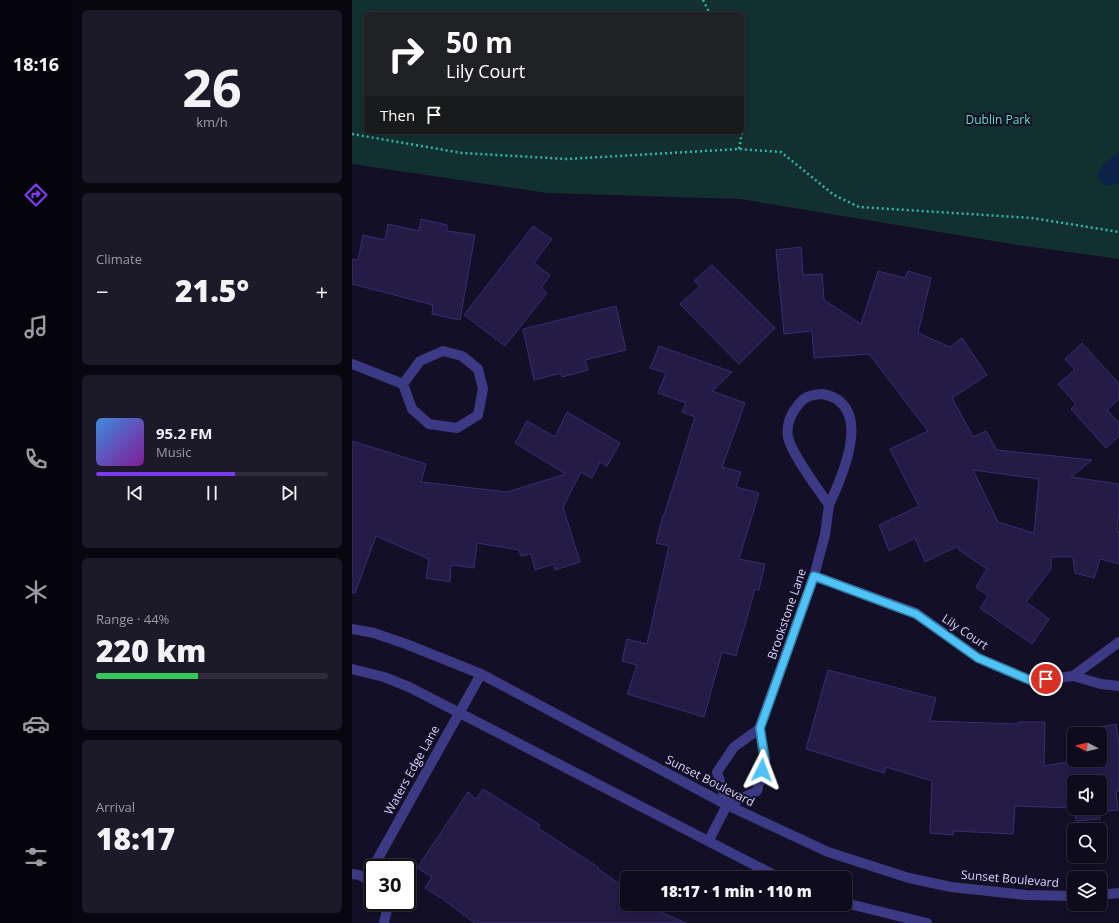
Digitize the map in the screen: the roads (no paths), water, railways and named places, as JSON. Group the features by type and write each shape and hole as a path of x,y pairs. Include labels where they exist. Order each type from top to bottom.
{"street":[{"path":"352,364 403,384 412,409 429,424 456,428 478,415 484,389 478,369 462,356 443,351 420,361 403,384"},
{"name":"Brookstone Lane","path":"727,805 757,791 765,760 760,728 814,576 825,534 829,505 842,477 847,458 851,421 847,409 839,400 832,396 822,394 809,395 800,402 792,412 788,424 787,436 792,448 829,505"},
{"name":"Lily Court","path":"814,576 916,614 978,658 1032,681 1074,676"},
{"name":"Sunset Boulevard","path":"352,629 374,633 406,644 481,674 727,805 828,852 909,878 951,887 1026,895 1067,896"},
{"path":"1074,676 1119,642"},
{"path":"352,670 384,677 409,687 709,840 765,871"},
{"name":"Waters Edge Lane","path":"381,859 459,712 481,674"},
{"path":"1074,676 1101,684 1119,686"},
{"path":"709,840 727,805 717,772 734,746 760,728"},
{"name":"Waters Edge Lane","path":"352,874 364,877"},
{"path":"1107,894 1119,893"},
{"path":"852,905 927,923"},
{"path":"384,923 387,911"}],"water":[{"path":"1119,152 1119,183 1106,186 1100,180 1098,173 1104,164"}],"park label":[{"name":"Dublin Park","path":"998,120"}]}
